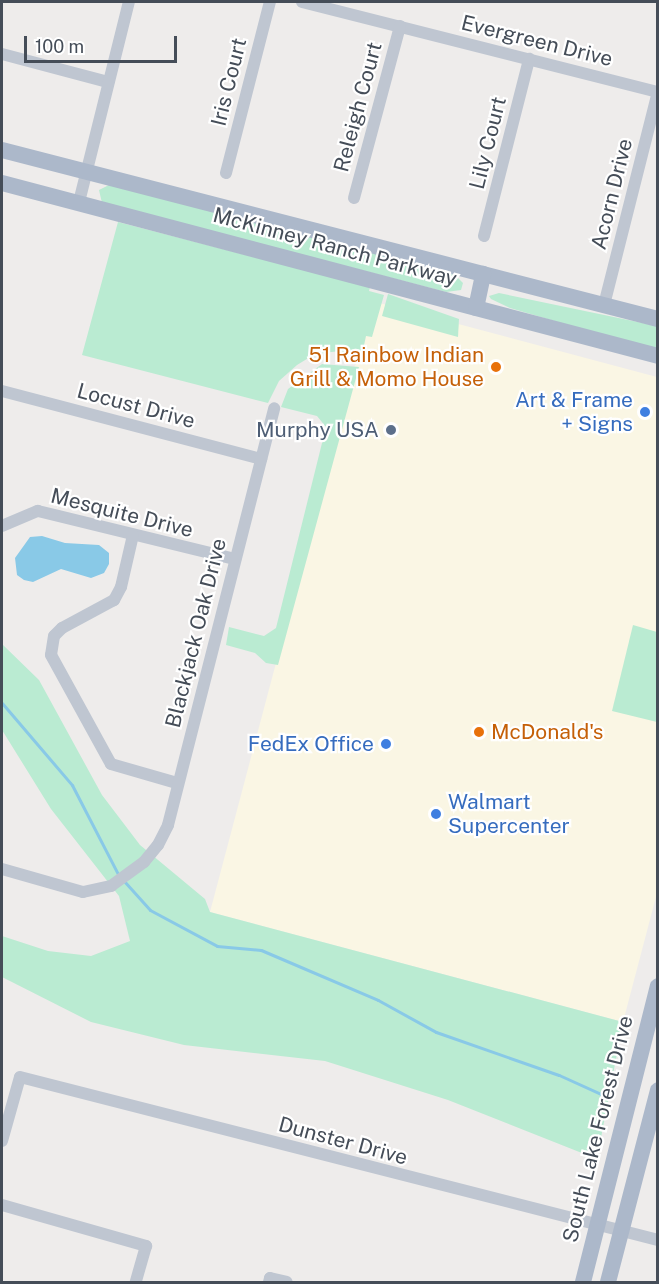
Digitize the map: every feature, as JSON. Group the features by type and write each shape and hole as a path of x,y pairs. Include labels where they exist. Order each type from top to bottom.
{"main road":[{"name":"McKinney Ranch Parkway","path":"2,150 657,319"},
{"name":"McKinney Ranch Parkway","path":"2,183 657,356"},
{"path":"476,308 483,274"},
{"name":"South Lake Forest Drive","path":"583,1282 653,1025 657,986"},
{"path":"608,1282 657,1090"}],"street":[{"path":"79,202 129,2"},
{"name":"Iris Court","path":"226,173 270,2"},
{"name":"Evergreen Drive","path":"302,2 657,92"},
{"name":"Releigh Court","path":"354,198 400,26"},
{"path":"2,54 108,82"},
{"name":"Lily Court","path":"484,236 529,59"},
{"name":"Acorn Drive","path":"604,305 657,92"},
{"name":"Locust Drive","path":"2,392 261,459"},
{"name":"Blackjack Oak Drive","path":"2,869 83,892 111,886 144,862 168,825 274,408"},
{"name":"Mesquite Drive","path":"2,526 38,512 235,559"},
{"path":"133,535 121,587 114,600 62,628 54,636 51,655 111,764 177,783"},
{"name":"Dunster Drive","path":"2,1141 20,1077 597,1227 657,1240"},
{"path":"2,1205 146,1246 136,1282"},
{"path":"269,1280 287,1282"}],"shaded area":[{"path":"372,301 657,377 657,893 623,1022 210,912"}],"green space":[{"path":"111,184 455,275 463,283 461,290 446,292 102,203 99,190"},
{"path":"118,222 370,287 369,291 384,295 372,337 366,336 362,355 340,351 315,354 297,365 279,381 268,403 82,355"},
{"path":"499,293 657,326 657,351 510,308 489,296"},
{"path":"388,294 459,319 458,337 382,316"},
{"path":"322,364 359,367 278,665 266,663 255,653 226,645 229,627 264,636 276,628 326,427 317,416 281,407 288,389"},
{"path":"633,625 657,632 657,722 612,711"},
{"path":"2,644 39,680 102,795 140,845 205,899 210,912 623,1022 597,1159 448,1100 325,1061 184,1045 91,1022 2,977 2,936 48,951 91,956 130,941 119,896 51,809 2,730"}],"water":[{"path":"42,536 65,543 99,545 109,553 109,564 104,573 91,578 61,569 33,582 24,580 17,575 15,558 30,537"}],"waterway":[{"path":"2,703 72,785 119,876"},
{"path":"124,881 150,910 217,946 261,950 378,1000 436,1032 559,1075 610,1098"}],"place":[{"name":"51 Rainbow Indian Grill & Momo House","path":"496,367"},
{"name":"Art & Frame + Signs","path":"645,412"},
{"name":"Murphy USA","path":"391,430"},
{"name":"McDonald's","path":"479,732"},
{"name":"FedEx Office","path":"386,744"},
{"name":"Walmart Supercenter","path":"436,814"}]}
